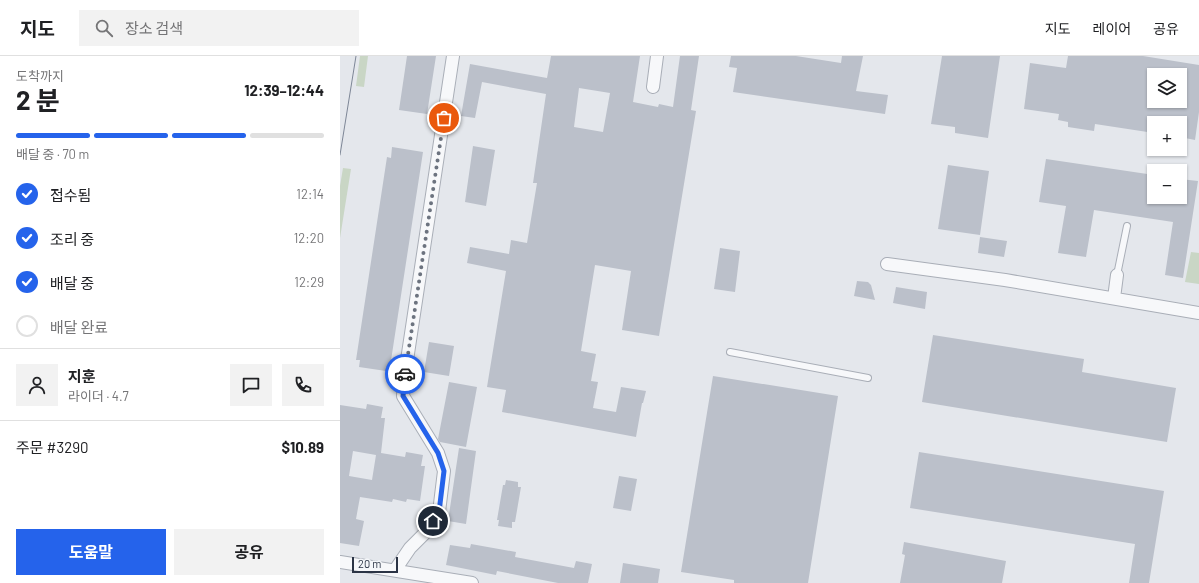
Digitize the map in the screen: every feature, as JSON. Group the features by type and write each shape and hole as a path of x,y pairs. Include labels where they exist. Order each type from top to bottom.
{"street":[{"path":"395,570 410,548 428,530 439,512 444,471 438,453 403,396 404,380 453,56"},
{"path":"654,87 656,56"},
{"path":"887,264 1005,280 1199,313"},
{"path":"1114,298 1117,275"},
{"path":"340,562 472,583"}],"lane":[{"path":"1117,275 1128,226"},
{"path":"730,352 868,378"}],"green space":[{"path":"360,56 368,56 364,87 356,86"},
{"path":"343,168 351,169 340,238 340,186"},
{"path":"1191,252 1199,253 1199,284 1185,282"}],"building":[{"path":"407,56 436,56 427,114 399,110"},
{"path":"551,56 640,56 633,102 658,107 659,104 673,107 680,56 699,56 691,110 696,111 659,336 622,330 631,271 595,265 581,351 596,354 591,381 598,382 593,408 616,412 621,387 646,391 642,403 636,437 502,412 506,390 487,387 506,271 467,263 470,247 509,254 511,240 527,243 537,183 533,183 546,94 482,82 475,118 461,116 470,64 547,78","holes":["579,88 610,93 603,132 574,127"]},
{"path":"731,56 796,56 841,63 842,56 863,56 856,91 888,95 885,114 733,92 737,68 729,67"},
{"path":"942,56 1000,56 988,138 955,133 955,127 931,124"},
{"path":"1068,56 1143,56 1199,65 1199,112 1195,140 1187,138 1187,116 1147,116 1147,132 1095,124 1094,131 1068,127 1068,122 1058,120 1059,114 1024,109 1030,63 1066,68"},
{"path":"473,146 495,150 486,206 465,202"},
{"path":"392,147 423,152 390,367 386,367 386,371 359,367 360,360 356,360 387,157 391,158"},
{"path":"1046,159 1147,174 1147,204 1187,204 1187,180 1198,181 1183,278 1165,275 1173,222 1094,210 1086,257 1058,253 1066,206 1039,202"},
{"path":"948,165 989,171 980,235 938,229"},
{"path":"980,237 1007,241 1004,257 978,253"},
{"path":"720,248 740,251 735,292 714,289"},
{"path":"857,281 868,282 871,285 875,300 854,296"},
{"path":"896,287 927,292 925,309 893,303"},
{"path":"933,335 1084,359 1082,372 1176,388 1167,442 922,402"},
{"path":"429,342 454,346 449,376 424,372"},
{"path":"713,376 838,396 808,583 734,583 734,580 681,572"},
{"path":"449,382 477,387 466,447 440,442 438,439"},
{"path":"367,404 383,407 381,418 385,418 381,453 405,457 406,452 423,455 421,466 425,466 420,501 407,499 406,502 393,499 392,502 360,497 356,519 364,521 359,546 340,543 340,405 366,409","holes":["353,451 376,455 372,480 349,476"]},
{"path":"459,448 476,451 466,524 448,521"},
{"path":"919,452 1164,491 1149,583 1129,583 1135,544 910,508"},
{"path":"619,476 637,479 631,511 613,508"},
{"path":"506,480 518,482 518,487 521,487 515,522 512,522 512,528 498,526 499,520 497,520 503,485 505,485"},
{"path":"904,542 1006,561 1002,583 900,583 905,555 902,554"},
{"path":"471,544 516,552 515,557 574,568 576,561 592,564 588,583 558,583 497,571 496,575 446,565 450,545 470,548"},
{"path":"623,563 660,569 658,583 620,583"}],"tram line":[{"path":"340,155 356,56"}],"way so far":[{"path":"405,374 444,118"}],"route":[{"path":"405,374 403,396 438,453 444,471 439,512 433,521"}]}
